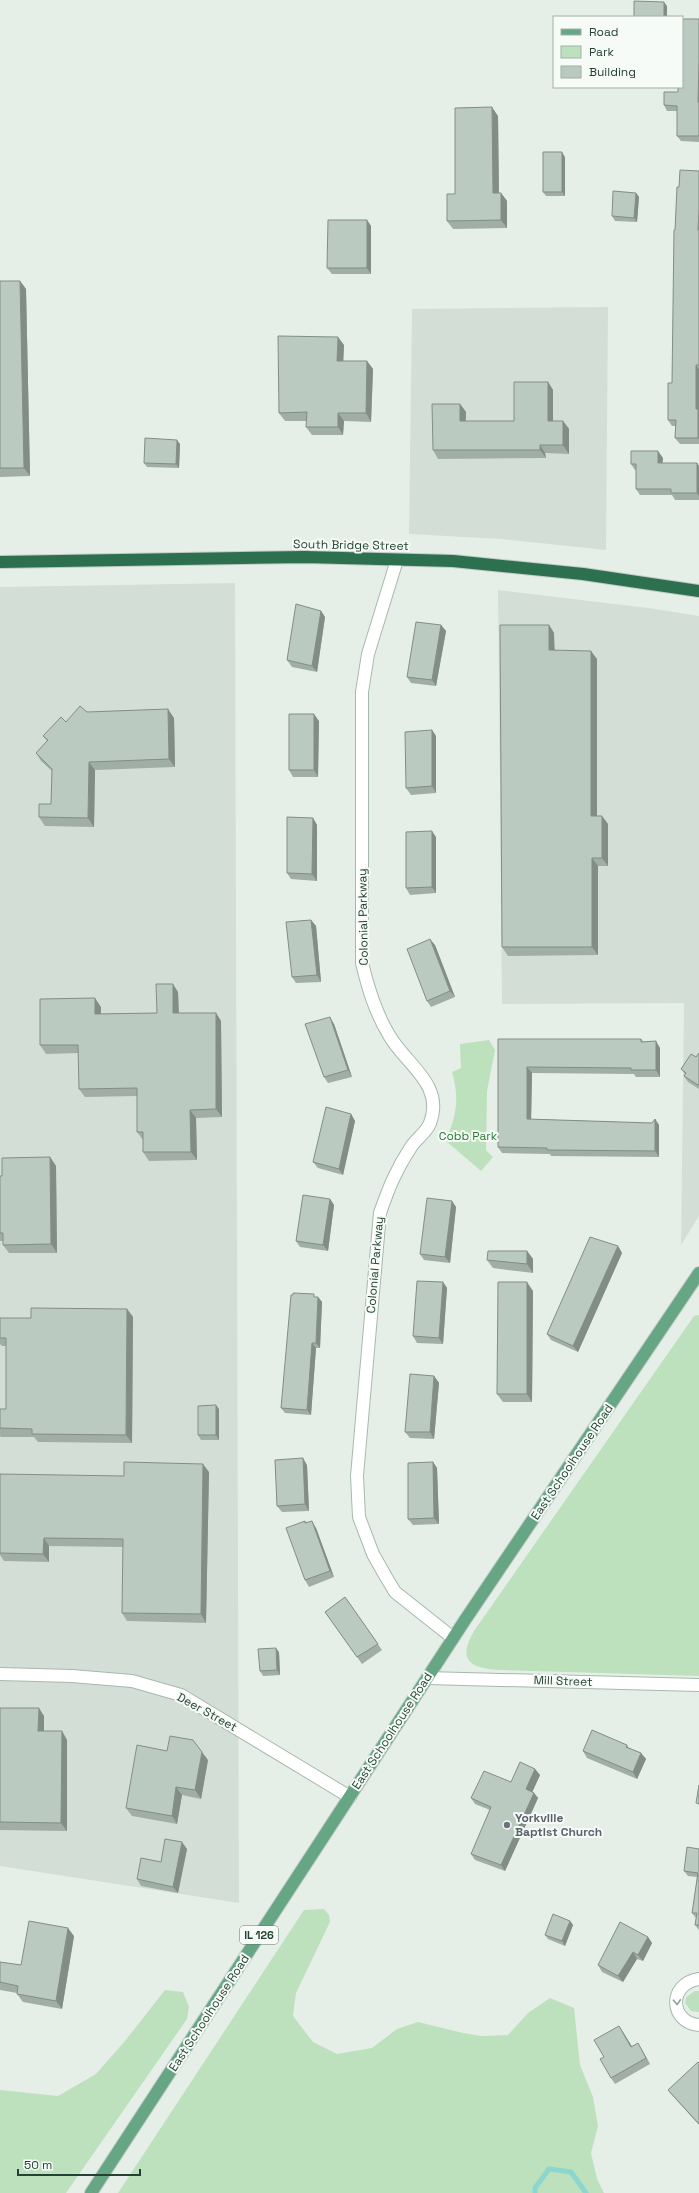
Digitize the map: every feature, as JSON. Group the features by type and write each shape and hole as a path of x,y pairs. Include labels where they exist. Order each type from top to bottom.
{"highway":[{"name":"South Bridge Street","path":"0,562 306,557 397,560 509,566 605,577 699,591"}],"main road":[{"name":"East Schoolhouse Road","path":"91,2193 453,1638 699,1274"}],"street":[{"name":"Colonial Parkway","path":"397,560 368,654 362,692 362,963 371,998 389,1036 431,1088 434,1106 430,1124 413,1144 394,1174 380,1213 358,1483 360,1517 373,1554 395,1592 453,1638"},
{"name":"Deer Street","path":"0,1674 72,1676 132,1681 181,1695 350,1797"},
{"name":"Mill Street","path":"427,1678 699,1685"},
{"path":"699,1979 684,1984 677,1992 676,2005 680,2016 693,2024 699,2025"}],"shaded area":[{"path":"608,307 606,550 501,539 409,534 412,309"},
{"path":"235,583 239,1903 0,1866 0,587"},
{"path":"498,590 648,608 699,616 699,1216 681,1245 684,1003 502,1004"}],"green space":[{"name":"Cobb Park","path":"489,1040 495,1050 487,1091 486,1150 493,1157 481,1171 446,1141 456,1107 456,1091 452,1072 461,1068 460,1044"},
{"path":"699,1315 699,1676 500,1670 474,1665 469,1661 467,1649 474,1631 694,1316"},
{"path":"324,1909 329,1915 330,1922 296,1993 293,2016 313,2042 337,2054 372,2048 397,2029 418,2022 481,2036 508,2035 528,2013 550,1998 574,2008 580,2065 593,2097 598,2126 591,2153 597,2179 604,2193 118,2193 304,1910"},
{"path":"165,1990 183,1992 189,2007 187,2019 66,2193 0,2193 0,2090 58,2096 96,2074 125,2041"},
{"path":"695,1991 699,1991 699,2012 691,2011 685,2003 686,1997"}],"building":[{"path":"634,1 664,2 664,16 634,16"},
{"path":"683,19 699,19 699,136 677,136 677,106 664,105 664,92 678,92 678,88 683,88"},
{"path":"492,107 493,193 501,193 501,220 447,221 447,194 455,194 455,108"},
{"path":"543,152 562,152 562,192 543,192"},
{"path":"680,170 699,171 699,365 696,365 696,409 698,409 698,438 675,438 676,420 668,420 668,383 672,383 674,230 677,187 679,187"},
{"path":"613,191 636,193 634,218 612,216"},
{"path":"328,220 367,220 367,268 327,268"},
{"path":"0,281 20,281 24,468 0,468"},
{"path":"278,336 338,337 337,361 367,361 366,413 338,413 338,427 306,427 307,412 279,413"},
{"path":"514,382 548,382 548,421 563,421 563,445 540,445 540,450 433,450 432,404 460,404 460,421 514,421"},
{"path":"145,438 177,440 176,464 144,463"},
{"path":"631,451 658,451 658,463 697,463 697,493 671,493 671,489 636,489 636,464 631,464"},
{"path":"296,604 321,611 312,666 287,660"},
{"path":"416,622 441,625 432,680 407,677"},
{"path":"500,625 549,625 549,650 591,651 591,816 602,816 602,858 592,858 592,947 502,947"},
{"path":"80,706 87,712 168,709 169,759 89,762 88,818 39,817 39,804 51,804 52,769 36,753 48,740 43,736 61,717 66,722"},
{"path":"289,714 314,714 314,770 289,770"},
{"path":"432,730 432,786 406,788 405,732"},
{"path":"287,817 313,818 312,874 287,873"},
{"path":"432,831 432,887 406,888 406,832"},
{"path":"311,920 317,975 292,977 286,922"},
{"path":"430,939 450,991 427,1001 407,949"},
{"path":"156,984 173,984 173,1013 216,1013 216,1109 190,1110 191,1152 143,1152 143,1132 137,1132 137,1088 79,1089 78,1045 40,1045 40,999 95,998 95,1014 157,1013"},
{"path":"330,1017 348,1070 324,1077 305,1024"},
{"path":"498,1039 641,1039 641,1042 656,1041 656,1070 631,1070 631,1068 527,1067 527,1119 652,1123 655,1119 655,1151 547,1150 547,1148 498,1147"},
{"path":"699,1053 698,1085 684,1076 686,1073 681,1069 691,1054 696,1057"},
{"path":"326,1107 351,1114 339,1169 313,1162"},
{"path":"50,1157 51,1244 3,1245 3,1233 0,1233 0,1176 2,1176 2,1158"},
{"path":"303,1195 330,1199 323,1245 296,1241"},
{"path":"427,1198 452,1201 445,1257 420,1254"},
{"path":"590,1237 618,1246 573,1346 547,1334"},
{"path":"488,1251 527,1251 527,1264 487,1260"},
{"path":"417,1281 443,1282 439,1338 413,1336"},
{"path":"498,1282 527,1282 527,1394 497,1394"},
{"path":"293,1293 314,1294 314,1297 318,1297 316,1343 312,1343 307,1410 281,1408 291,1295 293,1295"},
{"path":"31,1308 127,1309 126,1435 32,1434 32,1429 0,1428 0,1409 6,1409 6,1338 0,1338 0,1318 31,1318"},
{"path":"410,1374 434,1376 430,1432 405,1432"},
{"path":"216,1405 216,1435 198,1435 198,1406"},
{"path":"303,1458 305,1504 277,1506 275,1460"},
{"path":"124,1462 203,1464 201,1614 122,1613 123,1539 44,1538 43,1554 0,1553 0,1474 124,1476"},
{"path":"433,1462 434,1518 408,1519 408,1463"},
{"path":"305,1521 305,1523 312,1521 330,1571 305,1580 286,1528"},
{"path":"345,1597 378,1644 357,1657 325,1612"},
{"path":"276,1648 277,1670 260,1671 258,1649"},
{"path":"0,1708 39,1708 38,1731 62,1731 61,1823 0,1822"},
{"path":"592,1730 627,1745 626,1747 641,1753 633,1772 583,1751"},
{"path":"170,1736 193,1740 202,1752 195,1790 176,1787 172,1816 126,1808 137,1745 167,1751"},
{"path":"520,1762 535,1769 526,1789 534,1793 501,1865 471,1854 491,1807 471,1798 484,1771 511,1782"},
{"path":"699,1785 699,1804 696,1803"},
{"path":"165,1839 182,1842 173,1887 137,1879 141,1858 161,1862"},
{"path":"687,1847 699,1849 699,1925 695,1925 697,1913 692,1913 698,1873 684,1871"},
{"path":"553,1914 570,1921 562,1941 545,1935"},
{"path":"29,1921 68,1928 56,2001 17,1994 18,1986 0,1982 0,1962 21,1965"},
{"path":"620,1922 648,1937 638,1955 633,1952 618,1976 598,1965"},
{"path":"619,2026 631,2047 638,2043 646,2058 611,2078 600,2059 604,2057 594,2040"},
{"path":"698,2062 699,2063 699,2124 668,2090"}],"waterway":[{"path":"535,2193 535,2188 549,2169 571,2172 586,2193"}],"place":[{"name":"Yorkville Baptist Church","path":"507,1825"}]}
